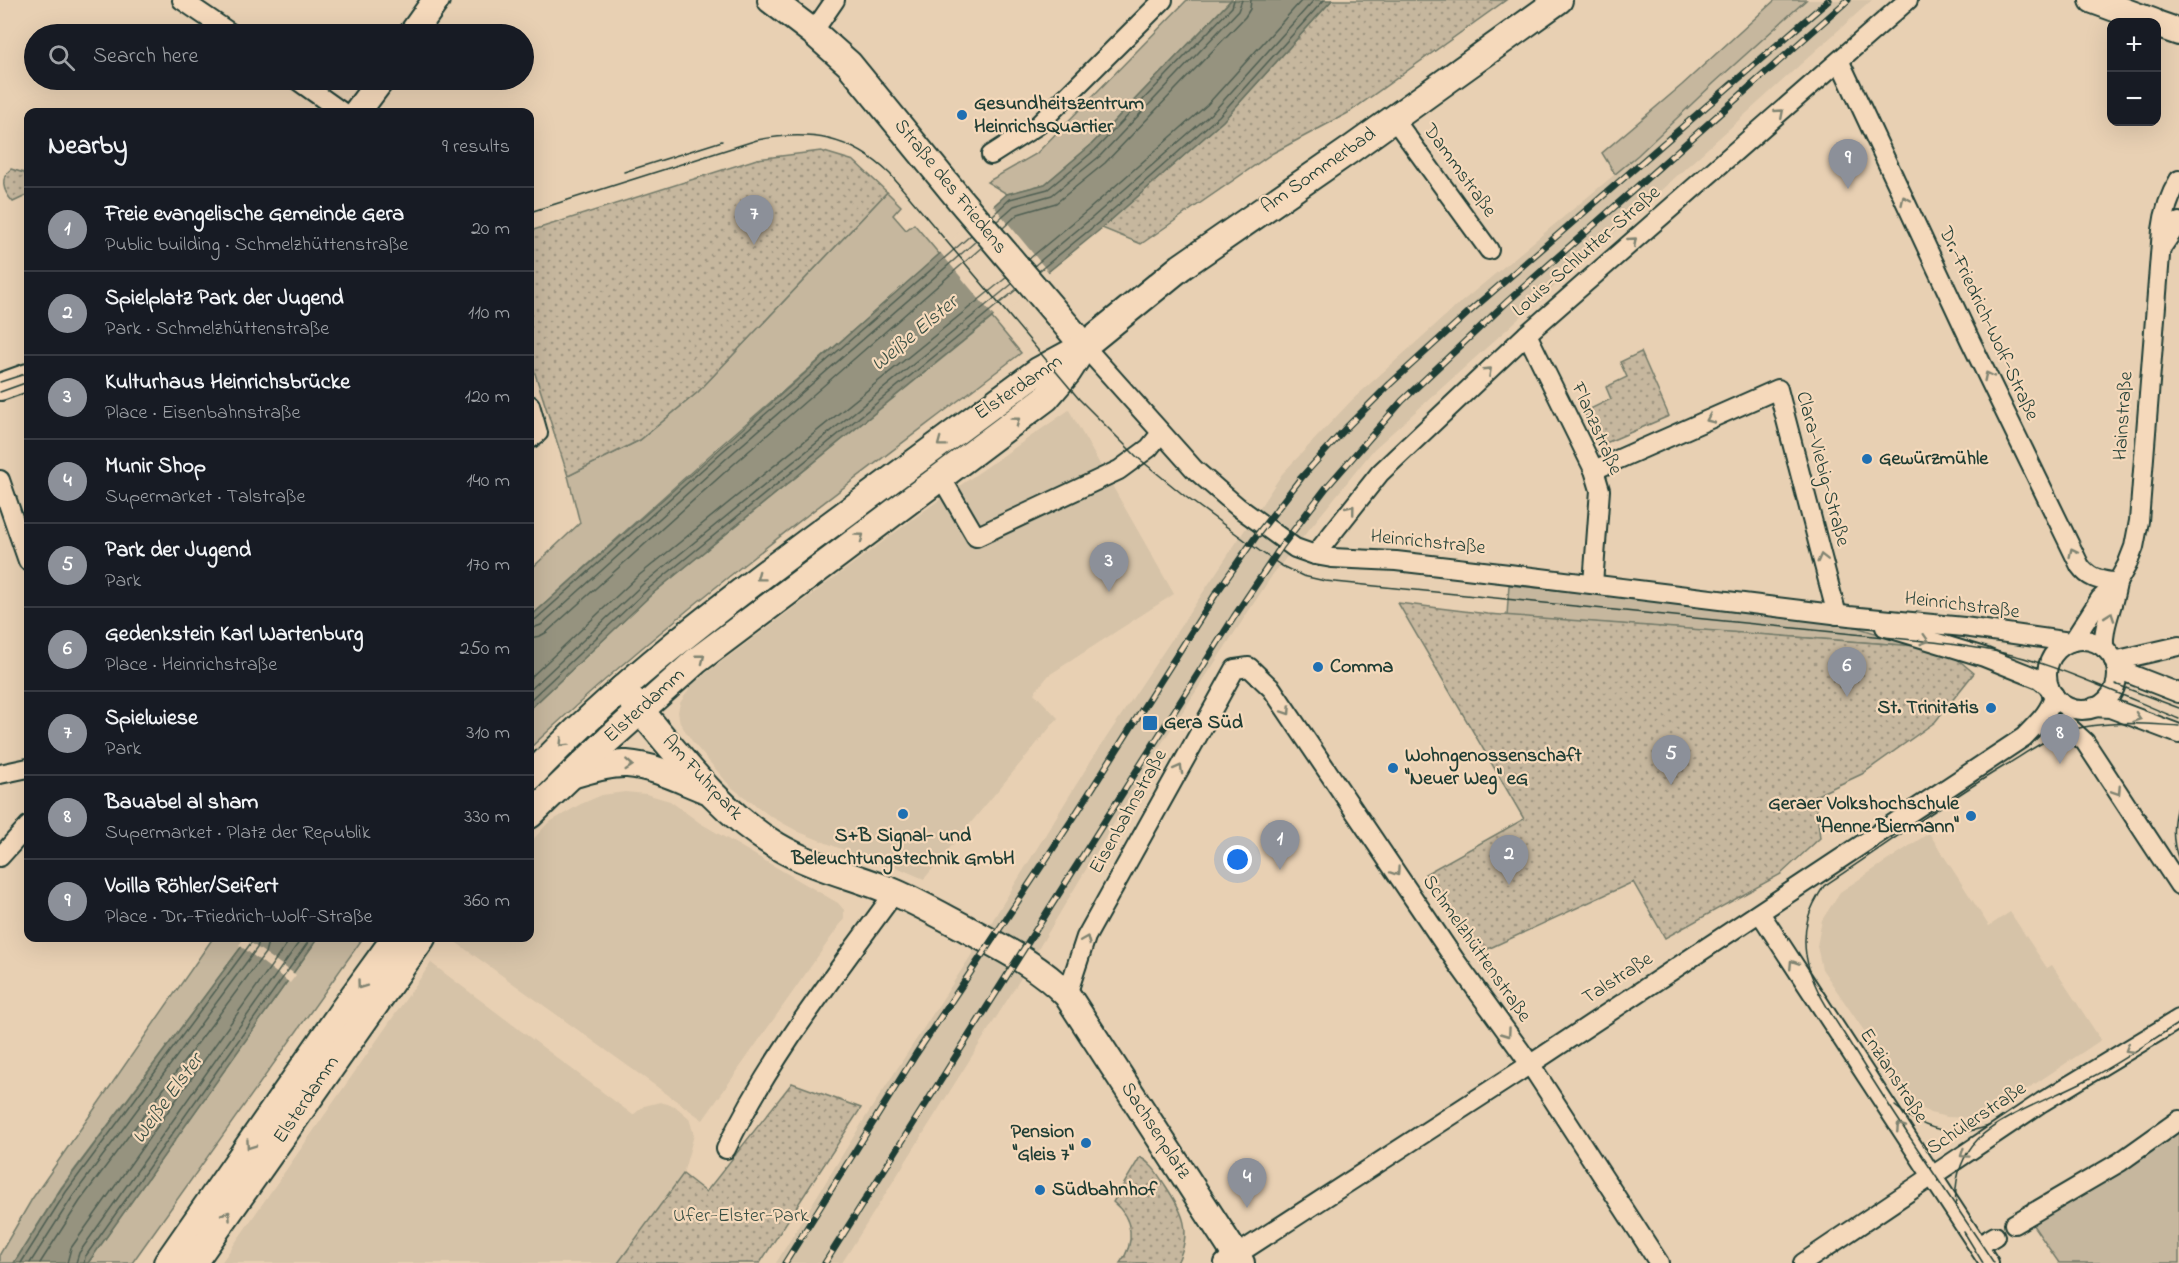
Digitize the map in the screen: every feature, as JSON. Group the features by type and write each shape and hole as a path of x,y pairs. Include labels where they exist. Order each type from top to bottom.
{"main road":[{"path":"419,24 436,0"},
{"name":"Straße des Friedens","path":"771,0 813,32 849,64 1084,346"},
{"name":"Am Sommerbad","path":"1084,346 1181,267 1559,0"},
{"path":"2093,0 2142,18"},
{"path":"2161,25 2179,32"},
{"path":"360,108 374,90"},
{"name":"Elsterdamm","path":"534,810 640,710 696,661 1046,398 1068,372 1084,346"},
{"name":"Elsterdamm","path":"534,773 590,716 742,591 1023,382 1044,367 1084,346"},
{"path":"0,387 24,378"},
{"name":"Am Fuhrpark","path":"622,689 710,791 755,832 796,857 895,892 970,931 1034,967 1067,995"},
{"path":"571,775 596,768 627,764 665,773 710,791"},
{"name":"Elsterdamm","path":"167,1263 392,942"},
{"name":"Elsterdamm","path":"193,1263 419,942"},
{"name":"Sachsenplatz","path":"1067,995 1234,1261"}],"street":[{"path":"182,0 217,24"},
{"path":"813,32 835,0"},
{"path":"991,155 1045,119 1163,0"},
{"name":"Louis-Schlutter-Straße","path":"1314,555 1380,473 1527,334 1908,0"},
{"name":"Dr.-Friedrich-Wolf-Straße","path":"1840,62 1970,340 2080,566 2087,575 2095,579 2116,583"},
{"path":"311,90 336,108"},
{"name":"Dammstraße","path":"1394,118 1489,250"},
{"name":"Hainstraße","path":"2072,641 2100,599 2116,583 2134,547 2139,521 2163,219 2173,189 2179,180"},
{"name":"Hainstraße","path":"2162,247 2179,222"},
{"name":"Flanzstraße","path":"1527,334 1594,470 1600,490 1593,584"},
{"name":"Heinrichstraße","path":"1084,346 1194,469 1238,507 1294,548 1314,555 1396,561 1843,616 1964,627 2072,641"},
{"name":"Clara-Viebig-Straße","path":"1594,470 1778,389 1843,616"},
{"path":"941,477 976,537 1119,470 1149,448 1161,433"},
{"path":"0,480 24,549"},
{"name":"Hainstraße","path":"2111,658 2105,631 2113,607 2116,583"},
{"name":"Heinrichstraße","path":"1843,616 1984,657 2039,679 2052,691"},
{"path":"2179,693 2125,672 2092,641 2072,641 2062,646 2051,658 2047,673 2052,691 2068,706 2110,708 2179,734"},
{"path":"2111,658 2179,646"},
{"path":"2090,708 2108,698 2114,688 2117,678 2111,658"},
{"name":"Eisenbahnstraße","path":"1067,995 1086,937 1218,698 1235,669 1249,667"},
{"name":"Schmelzhüttenstraße","path":"1249,667 1272,689 1455,960 1530,1064 1659,1263"},
{"name":"Talstraße","path":"1234,1261 2024,737 2052,705 2052,691"},
{"name":"Talstraße","path":"2024,737 2064,723 2090,708"},
{"path":"2064,723 2085,742 2179,885"},
{"path":"0,774 24,769"},
{"path":"0,857 24,830"},
{"path":"726,1149 780,1053 895,892"},
{"name":"Enzianstraße","path":"1760,913 1989,1263"},
{"name":"Schülerstraße","path":"1803,1263 2042,1102 2179,1019"},
{"path":"2014,1224 2120,1162 2179,1120"},
{"path":"1978,1246 1995,1236"}],"shaded area":[{"path":"1806,0 1872,0 1374,449 1273,574 1162,743 1016,986 842,1263 776,1263 865,1118 970,957 1092,759 1282,474 1352,400 1453,309 1638,155"},
{"path":"1069,410 1174,594 1049,675 1034,693 1058,718 924,879 889,864 886,867 799,832 770,816 731,787 694,744 680,723 678,712 680,703 693,683 932,505"},
{"path":"625,792 646,794 670,801 700,823 838,903 844,910 844,919 703,1120 456,942 534,942 534,839 548,823 602,795"},
{"path":"1929,833 1989,926 2010,912 2047,968 2052,965 2101,1040 1991,1113 1968,1118 1930,1113 1913,1103 1822,969 1817,946 1822,920 1840,892"},
{"path":"431,963 633,1115 644,1106 660,1102 675,1106 689,1118 694,1135 683,1174 618,1263 221,1263"}],"green space":[{"path":"1187,0 1231,0 1091,145 1045,184 1007,194 987,182 1036,154"},
{"path":"1332,0 1506,0 1348,113 1273,153 1141,244 1102,228 1223,121"},
{"path":"1775,0 1806,0 1615,174 1602,153 1682,85"},
{"path":"821,151 854,161 887,192 698,392 640,440 568,476 534,370 534,230 757,159"},
{"path":"11,169 24,173 24,197 13,202 5,189 4,180"},
{"path":"887,192 901,206 893,215 906,230 914,224 940,255 719,447 534,613 534,566 580,523 568,476 640,440 698,392"},
{"path":"992,318 1021,353 709,592 648,642 534,744 534,705 652,594"},
{"path":"1641,352 1669,416 1601,445 1584,412 1611,399 1606,387 1627,377 1620,362"},
{"path":"1509,585 1834,620 1916,646 1507,616"},
{"path":"1398,603 1488,614 1916,646 1956,658 1974,673 1935,722 1862,774 1815,796 1820,838 1781,874 1665,938 1633,882 1477,954 1425,874 1524,819"},
{"path":"210,942 245,942 61,1188 14,1263 0,1263 0,1254 32,1199"},
{"path":"315,942 360,942 132,1263 88,1263"},
{"name":"Ufer-Elster-Park","path":"792,1083 861,1108 760,1263 618,1263 683,1174 706,1192"},
{"path":"2179,1125 2179,1263 2059,1263 2028,1218"},
{"path":"1140,1157 1157,1173 1181,1213 1185,1231 1182,1252 1177,1263 1120,1263 1128,1247 1130,1231 1125,1215 1113,1202"}],"water":[{"name":"Weiße Elster","path":"1231,0 1332,0 1223,121 1102,228 652,594 534,705 534,613 1007,194 1045,184 1091,145"},
{"name":"Weiße Elster","path":"245,942 315,942 88,1263 14,1263 61,1189"}],"pier":[{"path":"992,204 1050,274 996,319 939,251"},
{"path":"241,942 250,942 296,975 290,983 239,945"}],"tram line":[{"path":"534,211 757,140 794,136 828,139 860,151 890,174 1079,399 1137,457 1186,497 1261,552 1303,576 1325,581 1914,640 1983,649 2024,658 2063,671 2179,719"},
{"path":"624,172 722,141"},
{"path":"0,382 24,374"},
{"path":"0,392 24,383"},
{"path":"2115,684 2179,708"},
{"path":"1994,1263 1903,1128 1824,1002 1813,979 1806,955 1805,936 1808,919 1824,886 1960,794 2044,742 2073,729 2096,725 2179,726"},
{"path":"2179,800 2173,830 2179,860"},
{"path":"1956,1206 1957,1179 1963,1162 1972,1146 1988,1130 2015,1114 2102,1072 2179,1023"},
{"path":"1895,1106 1917,1121 1939,1130 1976,1130 1989,1126"},
{"path":"1964,1232 1983,1263"}],"railway":[{"path":"785,1263 916,1054 1074,817 1217,592 1301,478 1390,384 1469,312 1829,0"},
{"path":"825,1263 1234,617 1281,547 1326,488 1402,401 1508,301 1848,0"}],"place":[{"name":"Gesundheitszentrum HeinrichsQuartier","path":"962,115"},
{"name":"Voilla Röhler/Seifert","path":"1848,189"},
{"name":"Spielwiese","path":"754,245"},
{"name":"Gewürzmühle","path":"1867,459"},
{"name":"Kulturhaus Heinrichsbrücke","path":"1109,592"},
{"name":"Comma","path":"1318,667"},
{"name":"Gedenkstein Karl Wartenburg","path":"1847,697"},
{"name":"St. Trinitatis","path":"1991,708"},
{"name":"Gera Süd","path":"1150,723"},
{"name":"Bauabel al sham","path":"2060,764"},
{"name":"Wohngenossenschaft \"Neuer Weg\" eG","path":"1393,768"},
{"name":"Park der Jugend","path":"1671,785"},
{"name":"S+B Signal- und Beleuchtungstechnik GmbH","path":"903,814"},
{"name":"Geraer Volkshochschule \"Aenne Biermann\"","path":"1971,816"},
{"name":"Freie evangelische Gemeinde Gera","path":"1280,870"},
{"name":"Spielplatz Park der Jugend","path":"1509,885"},
{"name":"Pension \"Gleis 7\"","path":"1086,1143"},
{"name":"Südbahnhof","path":"1040,1190"},
{"name":"Munir Shop","path":"1247,1208"}]}
